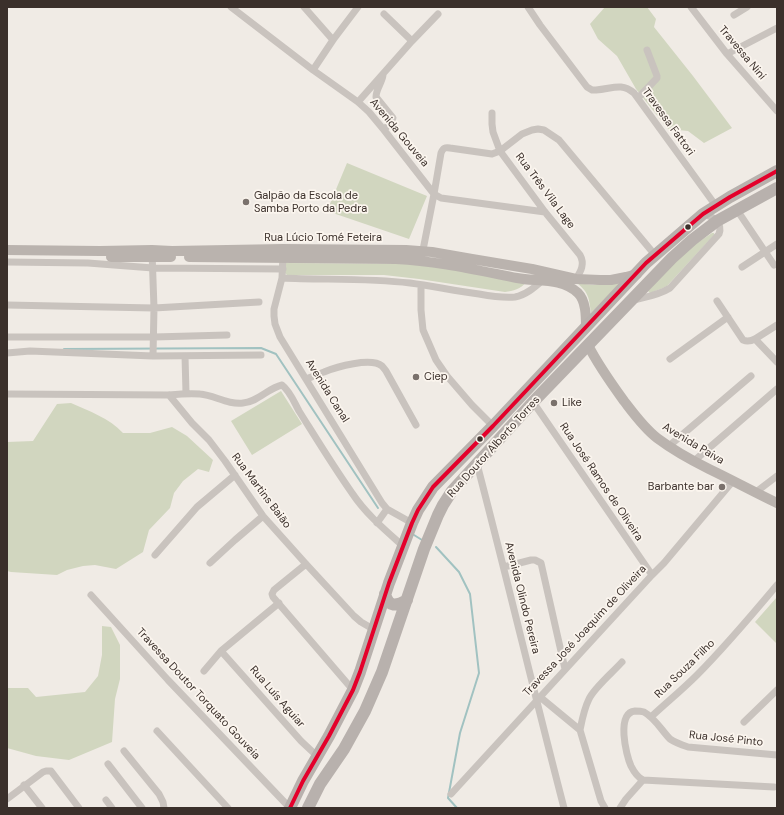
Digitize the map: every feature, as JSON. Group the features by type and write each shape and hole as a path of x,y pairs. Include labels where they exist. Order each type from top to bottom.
{"main road":[{"path":"290,808 353,690 385,594 403,546 418,510 433,487 493,426 646,263 703,214 777,171"},
{"name":"Rua Doutor Alberto Torres","path":"308,808 320,784 360,722 365,711 382,672 424,549 443,505 452,491 533,402 672,258 692,240 717,222 777,188"},
{"name":"Rua Lúcio Tomé Feteira","path":"7,250 100,251 152,258"},
{"name":"Rua Lúcio Tomé Feteira","path":"7,257 52,256 396,259 421,256 432,252 576,279 611,280 637,274"},
{"name":"Rua Lúcio Tomé Feteira","path":"421,256 519,279 544,280 563,284 572,288 580,295 584,304 586,327"},
{"name":"Avenida Paiva","path":"588,345 609,380 628,406 648,430 656,437 694,461 777,503"},
{"path":"385,594 388,602 394,605 398,605 407,600"},
{"path":"317,757 331,762 337,759"},
{"path":"317,757 318,764 322,765 326,770 326,775"}],"street":[{"name":"Avenida Gouveia","path":"231,7 313,70 358,102 384,130 434,194"},
{"path":"304,7 333,40"},
{"path":"313,70 358,7"},
{"name":"Travessa Fattori","path":"528,7 587,87 592,90 624,87 634,93 716,206"},
{"path":"734,15 747,7"},
{"name":"Travessa Nini","path":"693,8 727,54 777,111"},
{"path":"384,14 412,40"},
{"path":"358,102 412,40 438,14"},
{"path":"727,54 777,28"},
{"path":"638,98 657,78 648,50"},
{"path":"383,73 382,82 376,92 376,97 393,118 384,130"},
{"name":"Rua Três Vila Lage","path":"492,113 493,132 500,150 545,212 582,259 583,265 576,279"},
{"path":"421,256 442,149 446,147 492,154 522,134 538,129 544,130 558,140 655,255"},
{"path":"434,194 441,198 545,212"},
{"path":"737,210 774,265"},
{"path":"632,300 663,292 670,288 719,234 720,228 715,219 703,214"},
{"path":"742,267 777,244"},
{"path":"7,262 88,263 152,258 154,308 153,353"},
{"name":"Avenida Canal","path":"283,259 282,278 274,309 275,324 280,337 387,509 412,524"},
{"path":"282,278 409,283 506,297 515,297 525,294 544,280"},
{"path":"421,285 423,330 436,360 467,400 493,426"},
{"path":"7,305 154,308 259,302"},
{"path":"717,302 743,340 749,341 755,339 777,325"},
{"path":"670,359 728,317"},
{"path":"7,337 154,338 227,335"},
{"path":"755,339 777,362"},
{"path":"7,353 30,351 153,353 185,356 261,356"},
{"path":"185,356 186,393"},
{"path":"306,379 324,371 344,366 369,362 382,366 416,425"},
{"path":"669,446 751,376"},
{"path":"7,394 169,395 186,393 200,394 242,404 253,401 282,385 286,388 352,494 377,523 403,546"},
{"path":"694,461 777,389"},
{"name":"Rua Martins Baião","path":"169,395 192,423 209,440 263,516 354,616 373,629"},
{"name":"Rua José Ramos de Oliveira","path":"533,402 652,575"},
{"name":"Avenida Olindo Pereira","path":"477,464 538,699 564,808"},
{"path":"155,555 197,507 235,475"},
{"path":"756,492 777,476"},
{"name":"Travessa José Joaquim de Oliveira","path":"451,794 664,563 733,481"},
{"path":"377,523 387,509"},
{"path":"210,563 263,516"},
{"path":"504,568 530,560 535,560 541,564 565,669"},
{"path":"306,564 274,590 272,594 273,598 279,603 353,690"},
{"name":"Rua Souza Filho","path":"651,717 696,676 777,585"},
{"name":"Travessa Doutor Torquato Gouveia","path":"91,595 168,680 290,808"},
{"path":"204,671 221,651 279,603"},
{"name":"Rua Luís Aguiar","path":"221,651 317,757"},
{"path":"605,808 601,801 580,730 585,710 591,695 622,662"},
{"path":"744,722 777,690"},
{"path":"538,699 580,730"},
{"path":"651,717 645,712 633,711 624,722 623,732 629,759 637,776 643,780 774,787"},
{"name":"Rua José Pinto","path":"651,717 670,739 688,747 777,755"},
{"path":"157,731 228,808"},
{"path":"124,751 159,794 164,808"},
{"path":"108,764 142,808"},
{"path":"7,799 43,772 51,771 79,808"},
{"path":"620,808 643,780"},
{"path":"24,786 42,808"},
{"path":"106,800 112,808"}],"green space":[{"path":"605,7 647,7 656,19 654,27 732,128 704,143 688,131 668,129 636,89 617,56 598,39 590,24"},
{"path":"347,163 427,196 409,239 327,211"},
{"path":"714,233 714,235 667,286 650,293 648,291 669,268 694,245"},
{"path":"285,263 422,264 526,282 517,289 505,292 384,275 287,275 285,273"},
{"path":"621,282 591,313 588,296 577,283 593,285"},
{"path":"281,391 302,424 252,455 231,421"},
{"path":"71,403 112,423 123,433 150,433 172,427 187,436 213,460 209,472 198,469 183,481 174,493 170,508 149,530 143,552 116,569 95,565 83,566 67,570 57,575 7,571 7,442 33,441 57,404"},
{"path":"777,597 777,644 755,622"},
{"path":"102,626 111,627 120,645 120,679 115,699 112,742 69,760 36,756 7,748 7,688 28,688 36,697 85,692 98,676 102,655"}],"waterway":[{"path":"64,349 261,348 276,354 378,508"},
{"path":"414,535 422,540"},
{"path":"436,547 459,572 470,594 479,673 460,733 448,798 457,808"}],"transit line":[{"path":"290,808 303,781 353,690 389,583 412,523 418,510 433,487 493,426 646,263 703,214 777,171"}],"place":[{"name":"Galpão da Escola de Samba Porto da Pedra","path":"246,202"},
{"name":"Ciep","path":"416,377"},
{"name":"Like","path":"554,403"},
{"name":"Barbante bar","path":"722,487"}]}
